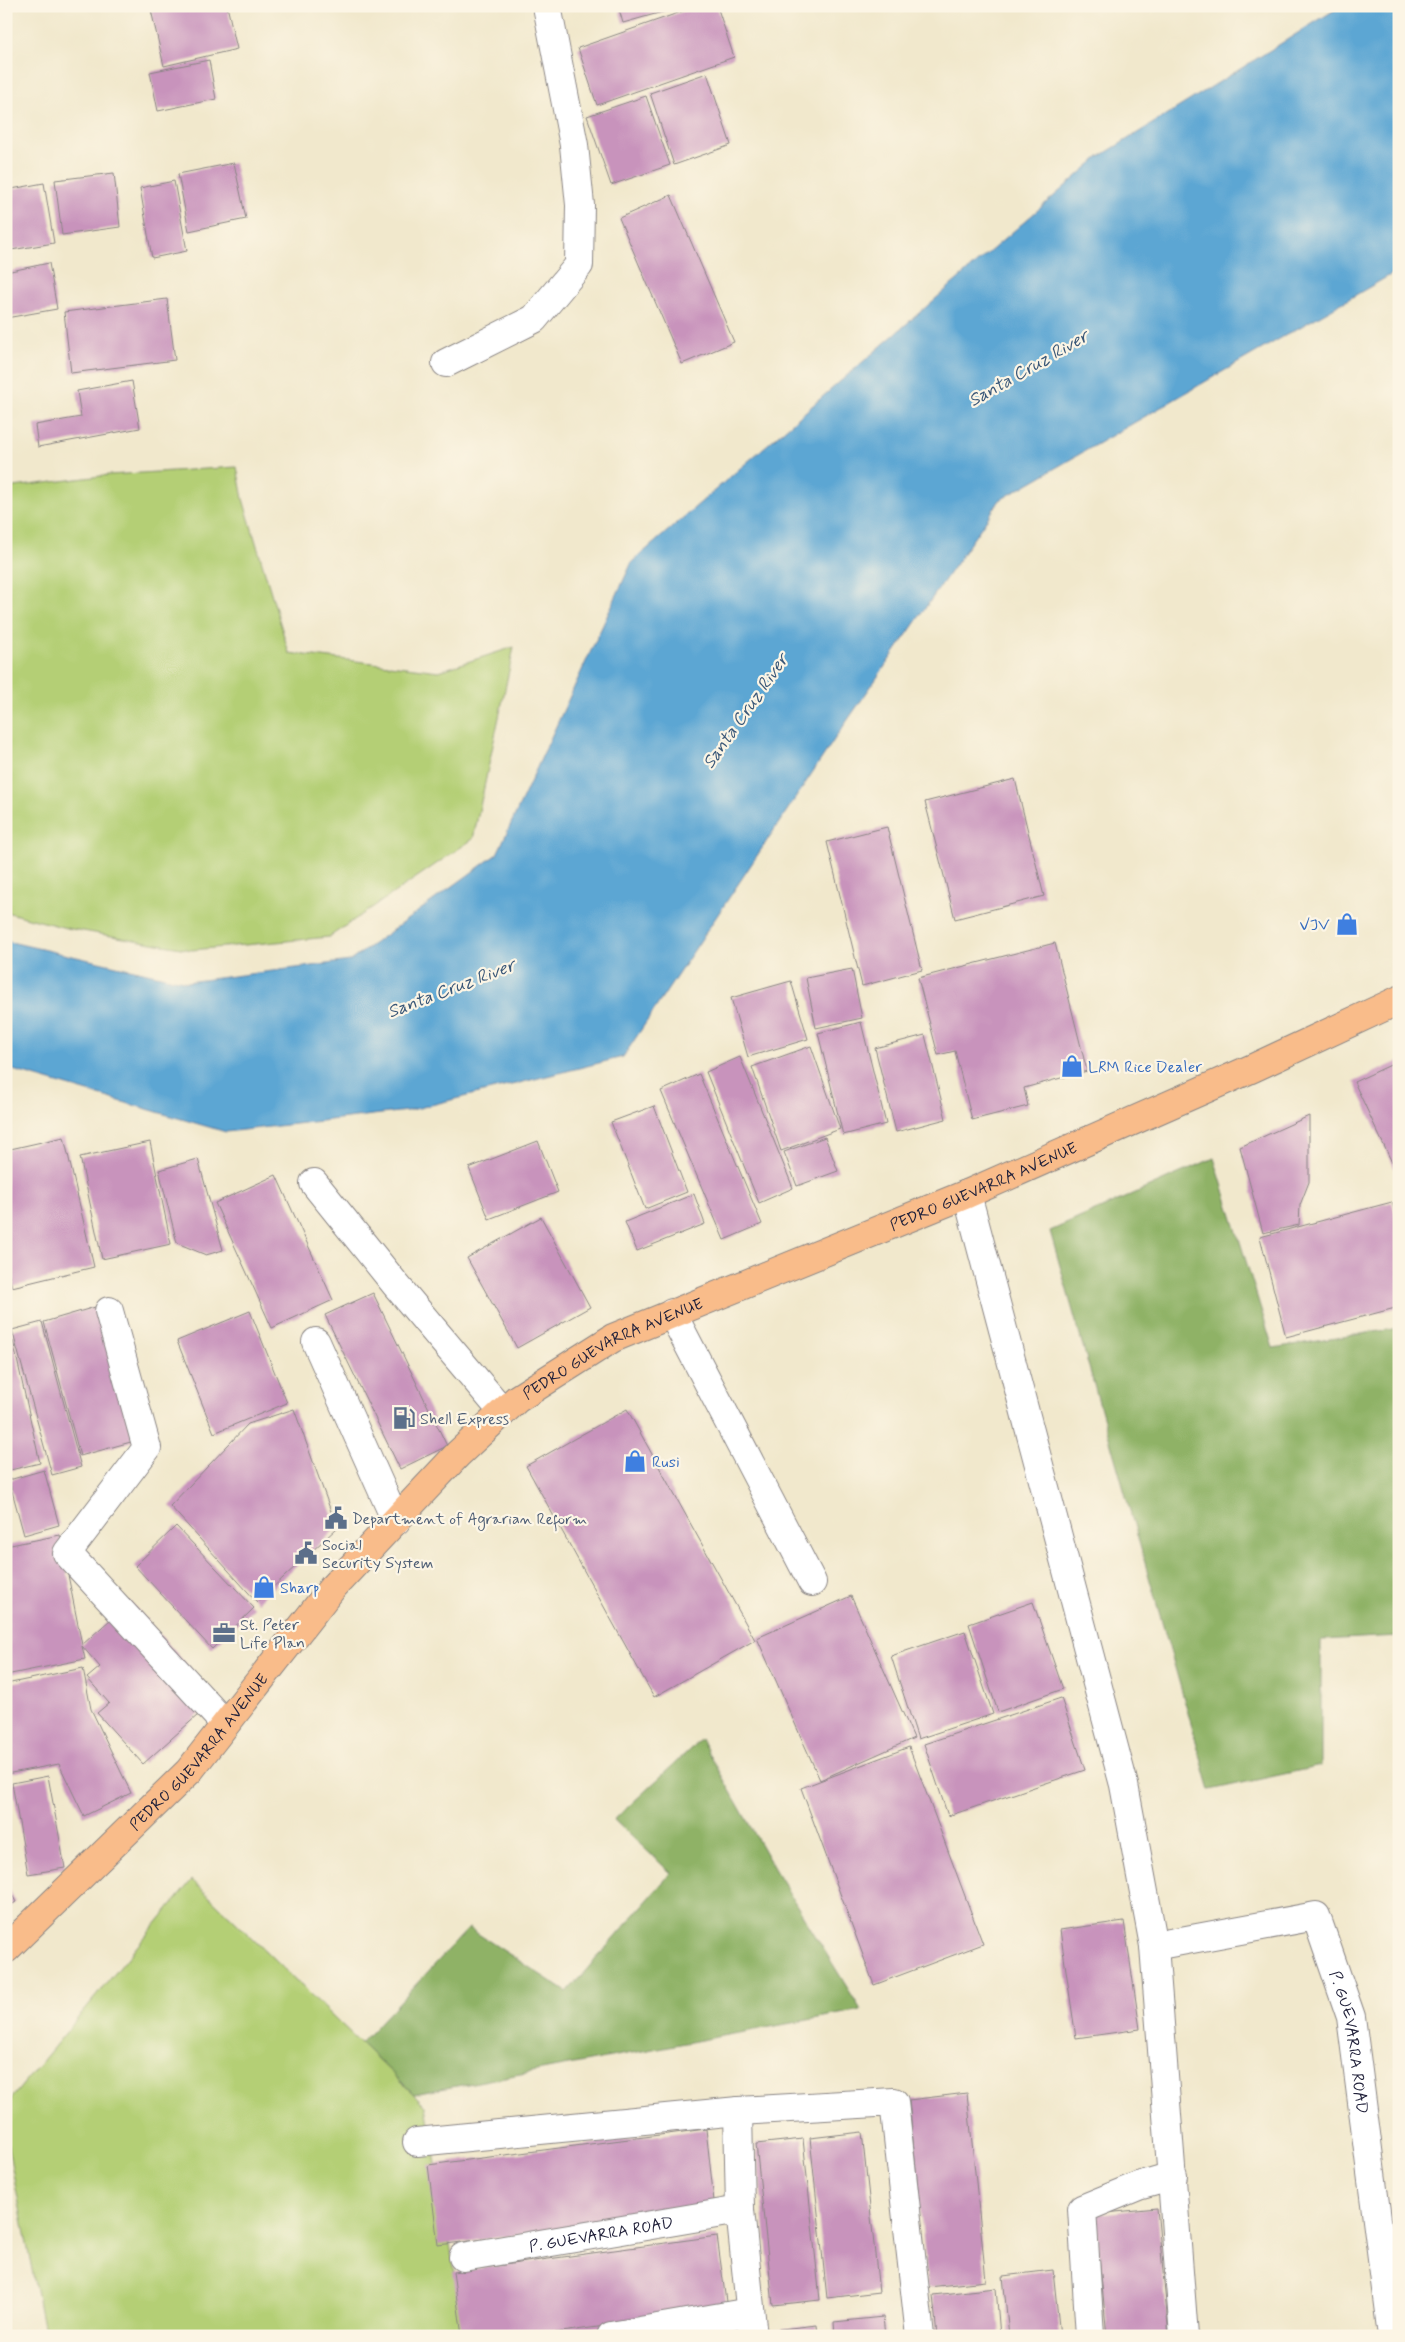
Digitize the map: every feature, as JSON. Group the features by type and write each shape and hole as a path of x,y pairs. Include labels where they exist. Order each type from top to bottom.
{"main road":[{"name":"PEDRO GUEVARRA AVENUE","path":"6,1949 189,1771 333,1587 458,1454 517,1398 613,1338 967,1194 1253,1068 1399,1000"}],"street":[{"path":"446,363 534,319 579,265 580,206 574,145 547,6"},
{"path":"314,1183 396,1285 503,1412"},
{"path":"967,1194 1124,1784 1154,1946 1184,2336"},
{"path":"109,1311 147,1448 66,1553 224,1724"},
{"path":"672,1313 812,1582"},
{"path":"316,1342 396,1521"},
{"name":"P. GUEVARRA ROAD","path":"1154,1946 1316,1916 1351,2017 1392,2336"},
{"path":"417,2142 738,2111 894,2102 920,2336"},
{"path":"611,2336 752,2324 740,2210 738,2111"},
{"path":"1090,2336 1082,2209 1138,2186 1173,2176"},
{"name":"P. GUEVARRA ROAD","path":"463,2257 740,2210"}],"green space":[{"path":"237,467 243,499 289,653 439,671 514,647 473,839 329,937 192,950 66,928 6,912 6,488 109,475"},
{"path":"1214,1158 1273,1348 1399,1328 1399,1636 1321,1640 1321,1766 1210,1790 1050,1231"},
{"path":"701,1739 775,1870 861,2010 414,2094 361,2043 469,1928 567,1992 671,1873 614,1820"},
{"path":"192,1880 426,2106 466,2336 45,2336 6,2137 6,2105"}],"water":[{"name":"Santa Cruz River","path":"1341,6 1399,6 1399,270 1000,500 838,734 623,1057 407,1111 226,1132 6,1068 6,941 187,982 350,961 497,854 632,562 1099,157"}],"building":[{"path":"168,6 227,6 237,49 164,66 151,10"},
{"path":"618,6 680,6 680,7 623,23"},
{"path":"698,6 717,6 734,57 597,105 578,48"},
{"path":"209,60 216,99 158,111 150,72"},
{"path":"707,73 731,145 674,165 650,93"},
{"path":"646,96 670,165 611,185 587,116"},
{"path":"234,163 246,219 189,231 178,174"},
{"path":"114,173 120,227 62,235 55,180"},
{"path":"174,181 187,251 152,258 140,188"},
{"path":"44,183 54,243 11,250 6,221 6,190"},
{"path":"671,195 734,342 682,364 619,218"},
{"path":"49,263 57,309 6,318 6,272"},
{"path":"167,299 175,360 71,373 64,312"},
{"path":"132,381 140,428 38,447 35,425 81,417 77,391"},
{"path":"1015,779 1044,896 955,919 925,802"},
{"path":"887,827 922,970 862,986 827,842"},
{"path":"1055,943 1087,1071 1024,1088 1028,1106 972,1120 955,1051 938,1055 918,978"},
{"path":"852,969 862,1018 816,1028 806,978"},
{"path":"791,981 808,1039 748,1057 731,998"},
{"path":"861,1022 886,1124 843,1135 818,1033"},
{"path":"925,1035 946,1119 896,1132 875,1048"},
{"path":"811,1046 840,1129 781,1151 752,1067"},
{"path":"740,1057 793,1188 759,1203 706,1072"},
{"path":"1399,1061 1399,1167 1395,1169 1354,1082"},
{"path":"699,1074 762,1224 724,1240 661,1091"},
{"path":"654,1106 687,1192 645,1209 611,1122"},
{"path":"1309,1116 1309,1182 1300,1205 1299,1225 1263,1233 1240,1147"},
{"path":"64,1137 94,1267 12,1287 6,1264 6,1150"},
{"path":"825,1137 838,1171 797,1186 784,1152"},
{"path":"538,1141 558,1192 489,1219 469,1168"},
{"path":"150,1142 171,1244 102,1259 80,1157"},
{"path":"198,1159 223,1250 206,1255 177,1243 159,1170"},
{"path":"276,1175 333,1300 272,1328 215,1203"},
{"path":"694,1194 705,1224 637,1251 625,1222"},
{"path":"1392,1202 1399,1227 1399,1307 1286,1337 1260,1237"},
{"path":"541,1217 590,1307 517,1348 467,1258"},
{"path":"373,1293 447,1446 400,1469 325,1315"},
{"path":"102,1305 138,1440 80,1456 44,1322"},
{"path":"250,1311 287,1403 214,1433 177,1341"},
{"path":"42,1322 81,1467 52,1475 12,1330"},
{"path":"13,1341 40,1463 6,1471 6,1343"},
{"path":"294,1409 337,1528 257,1602 170,1506 248,1424"},
{"path":"627,1409 755,1640 654,1697 526,1466"},
{"path":"44,1470 59,1525 24,1535 9,1480"},
{"path":"176,1526 254,1608 212,1649 135,1566"},
{"path":"60,1535 82,1645 130,1602 217,1698 143,1764 97,1713 109,1703 87,1678 100,1667 82,1646 85,1659 6,1675 6,1546"},
{"path":"851,1596 914,1738 820,1780 757,1638"},
{"path":"1033,1602 1063,1689 998,1712 969,1624"},
{"path":"965,1631 993,1714 918,1739 891,1656"},
{"path":"83,1668 91,1709 131,1793 84,1816 59,1764 6,1774 6,1684"},
{"path":"1061,1698 1085,1770 948,1816 924,1744"},
{"path":"909,1747 983,1944 874,1985 801,1788"},
{"path":"48,1776 65,1868 28,1874 12,1783"},
{"path":"6,1884 16,1902 6,1908"},
{"path":"1124,1921 1140,2029 1076,2038 1060,1930"},
{"path":"967,2093 986,2281 928,2287 909,2100"},
{"path":"706,2129 715,2210 438,2245 428,2165"},
{"path":"862,2132 879,2292 827,2298 810,2138"},
{"path":"803,2139 820,2300 773,2305 756,2144"},
{"path":"1157,2208 1169,2336 1107,2336 1095,2214"},
{"path":"717,2236 727,2309 533,2336 462,2336 453,2272"},
{"path":"1053,2270 1060,2336 1009,2336 1003,2276"},
{"path":"996,2288 1000,2336 937,2336 933,2295"},
{"path":"883,2317 885,2336 835,2336 834,2322"},
{"path":"817,2325 818,2336 773,2336 772,2330"},
{"path":"741,2326 743,2336 696,2336 696,2335"}],"place":[{"name":"VJV","path":"1347,924"},
{"name":"LRM Rice Dealer","path":"1072,1066"},
{"name":"Shell Express","path":"404,1418"},
{"name":"Rusi","path":"635,1461"},
{"name":"Department of Agrarian Reform","path":"336,1518"},
{"name":"Social Security System","path":"306,1553"},
{"name":"Sharp","path":"264,1587"},
{"name":"St. Peter Life Plan","path":"224,1633"}]}
